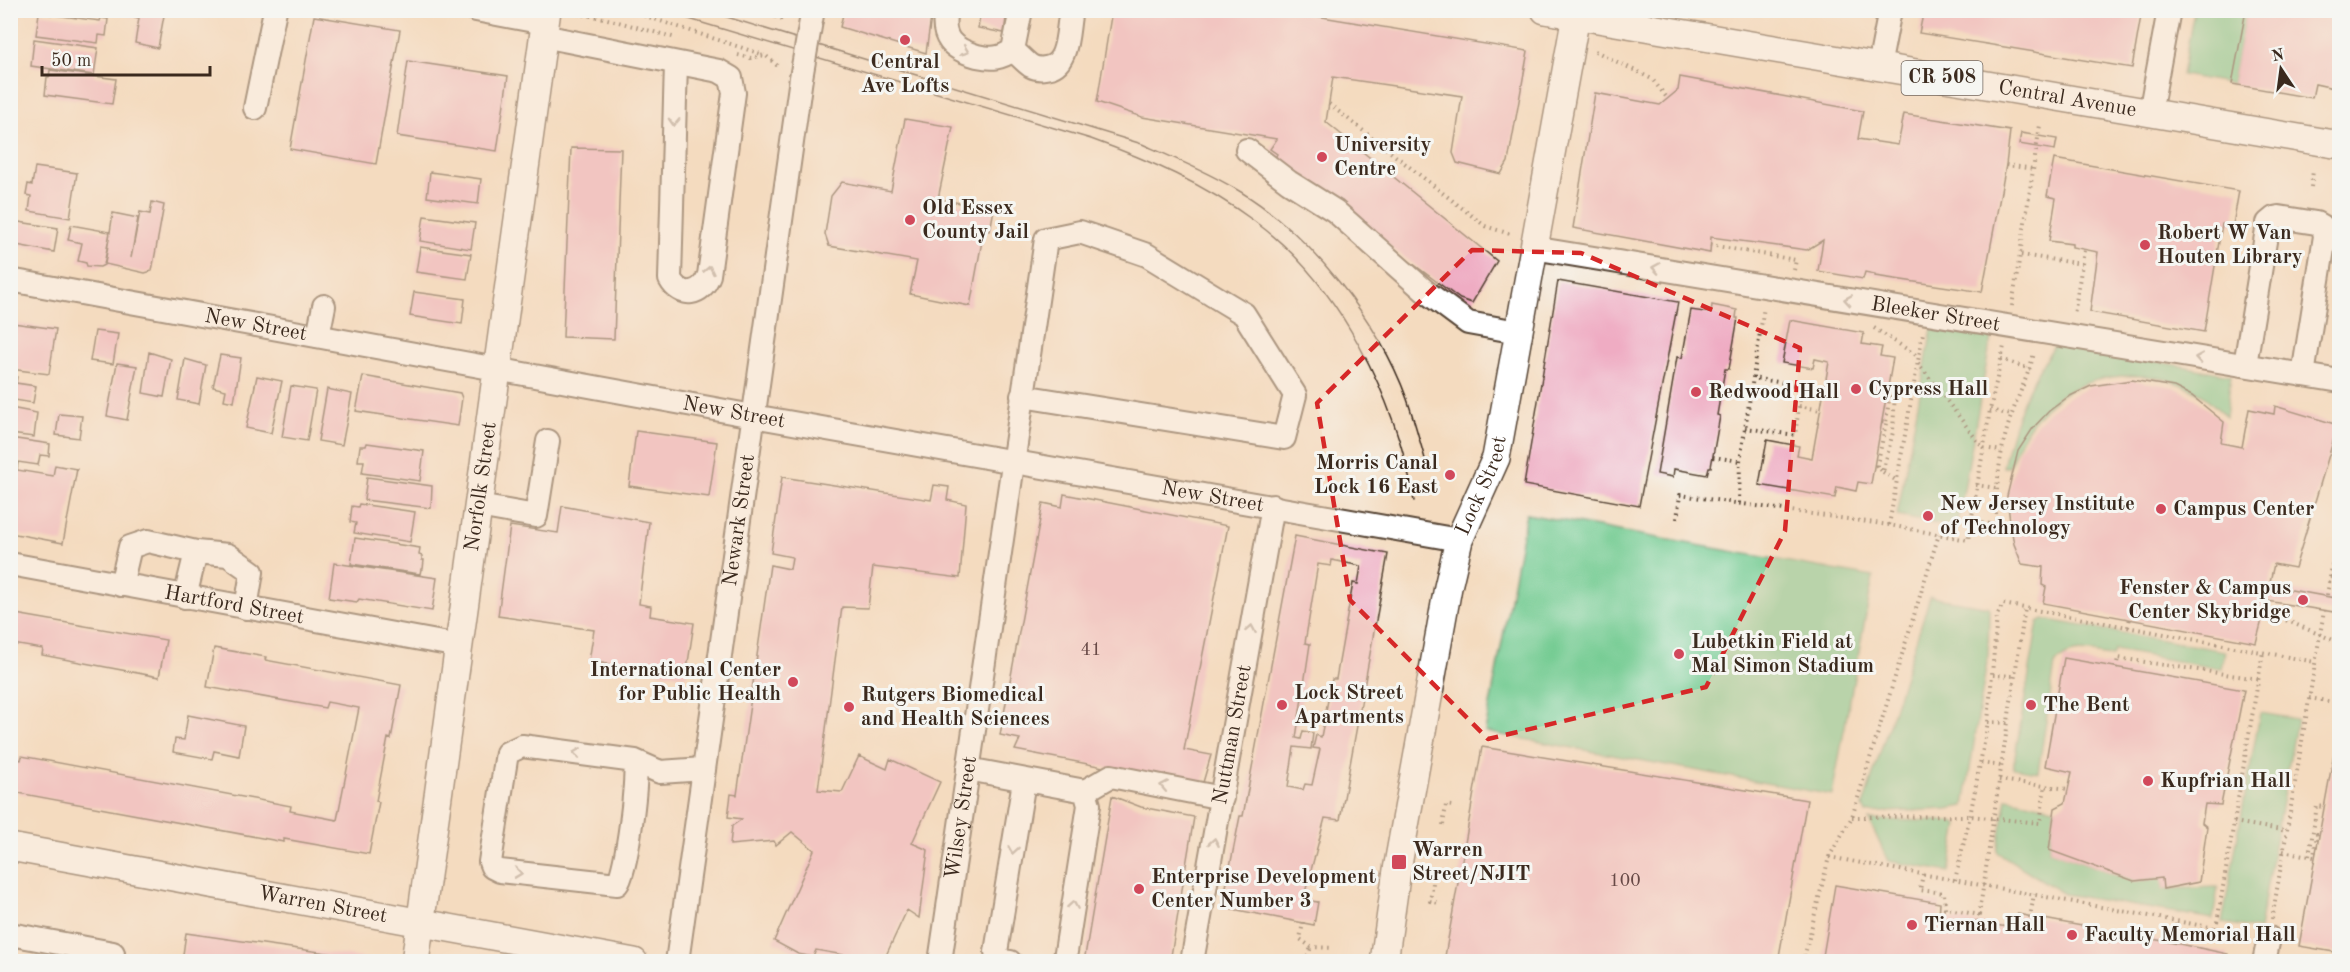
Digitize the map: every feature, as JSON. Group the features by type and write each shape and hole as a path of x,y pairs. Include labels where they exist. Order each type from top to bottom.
{"main road":[{"name":"Central Avenue","path":"1545,10 1576,13 2340,145"},
{"name":"Lock Street","path":"1384,962 1421,734 1448,587 1459,540 1496,458 1576,13"},
{"name":"Norfolk Street","path":"415,962 545,23"},
{"name":"Warren Street","path":"10,847 634,962"}],"street":[{"path":"255,108 275,10"},
{"path":"476,10 545,23 676,63 726,74 731,78 735,88 709,275 702,288 695,292 684,292 678,289 670,279 676,63"},
{"path":"946,10 945,32 950,41 961,51 995,59 1004,57 1013,50 1021,10"},
{"path":"1880,67 1890,10"},
{"path":"2150,113 2169,10"},
{"name":"Newark Street","path":"677,962 801,78 813,13"},
{"path":"1013,50 1038,69 1050,68 1062,57 1070,16"},
{"path":"1247,150 1289,182 1335,211 1425,291 1468,324 1518,332"},
{"path":"2245,365 2268,223 2279,217 2316,223 2323,227 2325,236 2303,375"},
{"name":"Wilsey Street","path":"940,962 1022,396 1046,239 1080,232 1147,255 1244,315 1295,394 1284,438 1022,396"},
{"name":"Bleeker Street","path":"1533,248 2340,381"},
{"name":"New Street","path":"10,280 753,416 1459,540"},
{"path":"318,336 324,306"},
{"path":"478,506 536,516 548,441"},
{"name":"Nuttman Street","path":"1192,962 1273,506"},
{"path":"121,585 130,547 148,541 196,552 228,555 252,572 246,608"},
{"path":"185,597 196,552"},
{"name":"Hartford Street","path":"10,564 459,646"},
{"path":"635,761 637,773 622,879 617,884 608,885 500,871 492,867 490,862 507,753 522,746 635,761 660,758 704,769"},
{"path":"968,769 1024,787 1087,798"},
{"path":"1061,962 1065,958 1087,798 1112,776 1222,798"},
{"path":"1010,962 1002,961 996,951 1024,787"},
{"path":"10,934 113,953 112,962"},
{"path":"2264,962 2269,938"}],"path":[{"path":"591,16 592,10"},
{"path":"627,10 765,55"},
{"path":"729,10 747,16"},
{"path":"752,10 786,20"},
{"path":"1592,49 1652,79 1668,99"},
{"path":"1329,104 1485,226 1510,234"},
{"path":"2006,165 2034,169"},
{"path":"2311,187 2313,171"},
{"path":"1710,245 1796,260 1791,292"},
{"path":"2074,318 2084,250"},
{"path":"2021,255 2082,264"},
{"path":"1739,503 1740,461 1767,287"},
{"path":"1889,525 1927,313"},
{"path":"1870,325 1919,357"},
{"path":"1970,523 1996,524 1996,488 2002,451 2011,416 2030,369 2039,332"},
{"path":"2001,359 2030,369"},
{"path":"1918,363 1983,448 2002,451"},
{"path":"1745,428 1795,435 1802,386 1753,378"},
{"path":"1884,472 1893,432 1895,391 1890,391 1877,466 1884,472 1897,481"},
{"path":"1799,406 1820,410"},
{"path":"1990,410 2011,416"},
{"path":"1713,457 1740,461"},
{"path":"1976,485 1996,488"},
{"path":"1677,519 1680,495 1889,525 1968,540"},
{"path":"2327,596 2340,519"},
{"path":"1803,962 1829,857 1852,817 1939,534"},
{"path":"2330,577 2340,578"},
{"path":"1955,880 1981,763 1988,722 1997,615 2003,604 2315,662"},
{"path":"1977,922 2025,608"},
{"path":"2264,611 2340,643"},
{"path":"1829,857 2269,938 2324,611"},
{"path":"2128,627 2130,618"},
{"path":"2216,928 2263,652"},
{"path":"2116,668 2118,658 2258,679"},
{"path":"1993,675 2015,676"},
{"path":"2309,698 2340,703"},
{"path":"1988,722 2008,723"},
{"path":"1981,763 2001,766"},
{"path":"1999,780 2068,789"},
{"path":"1852,817 1970,816 2040,823 2045,786"},
{"path":"1443,825 1446,805 1453,806"},
{"path":"2309,856 2317,806 2325,807"},
{"path":"2234,822 2287,831"},
{"path":"2283,851 2313,857 2317,834 2320,835"},
{"path":"1923,874 1920,890 1944,893 1946,908 1979,915"},
{"path":"1433,883 1430,901 1439,903"},
{"path":"2030,918 2034,894"},
{"path":"2174,943 2177,921"},
{"path":"1303,922 1300,939 1311,946 1333,948"},
{"path":"1306,962 1311,946"}],"highlighted area":[{"path":"1472,250 1581,253 1800,348 1785,531 1706,687 1488,739 1350,600 1317,403"}],"green space":[{"path":"2194,11 2246,11 2232,84 2182,75"},
{"path":"1933,323 1992,333 1957,528 1897,516"},
{"path":"2056,343 2231,375 2226,417 2206,398 2191,388 2173,381 2133,376 2093,381 2059,397 2042,411 2023,437 2009,467 2003,467 2023,402 2037,373"},
{"name":"Lubetkin Field at Mal Simon Stadium","path":"1526,514 1873,577 1832,795 1485,732"},
{"path":"1930,597 1989,607 1988,655 1964,806 1866,813 1863,806"},
{"path":"2043,619 2225,651 2221,669 2115,650 2112,656 2081,652 2067,655 2055,665 2038,772 2013,768 2038,622"},
{"path":"2260,713 2297,719 2259,929 2222,923"},
{"path":"2007,798 2055,808 2049,850 2134,881 2162,878 2163,889 2218,887 2213,919 2064,894 1997,852"},
{"path":"1869,820 1951,821 1958,825 1949,872 1888,861"}],"building":[{"path":"95,10 165,10 158,48 135,43 139,18"},
{"name":"Central Ave Lofts","path":"844,10 932,10 926,53 840,27"},
{"path":"981,10 1007,10 1004,33 978,28"},
{"name":"University Centre","path":"1112,10 1280,10 1528,51 1508,162 1501,174 1457,163 1453,153 1462,96 1333,77 1326,122 1497,261 1472,303 1460,299 1274,160 1277,154 1270,149 1277,139 1142,117 1097,102"},
{"path":"1924,10 2142,10 2132,68 1919,33"},
{"path":"2246,10 2332,10 2340,14 2338,89 2315,84 2312,98 2232,84"},
{"path":"39,13 100,21 101,18 108,19 106,36 99,35 98,43 36,35"},
{"path":"314,16 400,30 376,164 290,149"},
{"path":"34,39 98,48 94,75 31,66"},
{"path":"408,61 508,76 497,151 397,136"},
{"path":"50,70 116,79 112,104 45,95"},
{"path":"1680,77 1863,111 1858,139 1898,145 1904,114 2010,131 2006,165 1982,292 1875,276 1875,274 1865,272 1863,279 1818,271 1823,240 1807,250 1711,237 1710,253 1573,228 1595,93 1660,105 1678,90"},
{"name":"Old Essex County Jail","path":"905,119 953,127 938,199 994,209 990,231 984,230 970,306 910,294 917,261 829,246 825,234 831,196 842,182 891,191"},
{"path":"2021,133 2057,139 2055,150 2019,144"},
{"path":"571,148 621,149 614,339 563,337"},
{"name":"Robert W Van Houten Library","path":"2054,159 2239,191 2233,225 2222,224 2204,332 2090,312 2098,252 2072,247 2072,244 2049,241 2056,198 2047,196"},
{"path":"35,167 77,173 70,218 29,211 31,196 26,195 28,184 32,185"},
{"path":"430,172 481,179 478,204 427,197"},
{"path":"152,202 164,205 152,271 145,273 105,264 113,213 138,218 131,258 140,212 150,214"},
{"path":"424,216 475,223 471,249 420,241"},
{"path":"12,221 58,228 54,252 11,244 14,232 10,229"},
{"path":"71,225 110,232 104,265 87,266 86,263 78,261 82,243 68,240"},
{"path":"420,247 471,254 467,279 416,272"},
{"path":"1558,281 1678,302 1639,506 1524,485"},
{"path":"414,292 465,299 462,324 410,316"},
{"name":"Redwood Hall","path":"1712,305 1737,310 1736,318 1738,318 1729,369 1725,369 1711,467 1707,475 1674,469 1673,477 1657,474 1677,357 1682,358 1691,310 1711,313"},
{"name":"Cypress Hall","path":"1790,320 1864,333 1862,344 1882,347 1880,356 1893,358 1871,484 1858,482 1856,491 1837,487 1835,498 1759,485 1767,440 1799,446 1797,455 1812,458 1829,362 1815,359 1813,368 1782,363"},
{"path":"13,323 56,329 49,374 10,369"},
{"path":"95,331 118,334 113,364 90,361"},
{"path":"149,352 171,359 164,397 143,393"},
{"path":"220,355 241,358 234,402 224,400 226,390 213,387"},
{"path":"185,359 206,365 199,404 178,400"},
{"path":"117,363 137,366 127,420 107,416"},
{"path":"10,376 17,377 16,383 36,386 33,403 15,400 14,403 10,403"},
{"path":"257,376 282,381 271,433 246,428"},
{"path":"363,376 460,393 462,398 458,426 356,411"},
{"name":"Campus Center","path":"2132,380 2174,387 2192,396 2224,422 2221,443 2242,447 2249,409 2274,414 2275,406 2338,425 2295,568 2274,564 2269,586 2340,599 2340,613 2267,601 2256,643 2043,603 2046,587 2042,585 2043,567 2022,564 2014,544 2010,522 2007,496 2018,451 2033,428 2049,411 2068,397 2091,386"},
{"path":"291,386 316,390 307,441 282,437"},
{"path":"327,389 352,394 342,445 318,441"},
{"path":"10,406 37,413 34,437 10,434"},
{"path":"59,414 82,416 79,438 56,435"},
{"path":"636,431 717,442 709,497 629,486"},
{"path":"10,438 50,444 49,456 40,455 38,465 18,462 17,470 53,476 55,465 77,469 63,543 10,533"},
{"path":"367,443 424,451 420,481 362,473 364,461 358,461 360,446 366,446"},
{"path":"367,477 432,486 431,508 364,500"},
{"name":"International Center for Public Health","path":"782,477 931,500 934,485 949,487 947,500 966,504 960,578 873,567 868,608 842,607 818,790 842,792 859,756 887,769 890,759 940,782 912,843 928,850 919,918 907,910 883,962 816,950 813,957 798,954 774,941 814,850 792,832 776,845 774,841 730,845 732,826 742,819 728,817 731,794 737,795 770,565 790,569 792,557 771,553"},
{"path":"1064,494 1228,526 1184,750 1211,755 1202,786 1015,750 1020,739 1000,735 1043,503 1062,507"},
{"path":"359,504 415,512 410,542 354,533 356,523 350,522 352,506 358,507"},
{"path":"562,506 649,522 639,604 651,606 650,616 694,623 686,676 589,661 594,630 498,616 510,526 558,533"},
{"name":"Lock Street Apartments","path":"1295,536 1388,554 1340,820 1325,818 1303,900 1318,902 1314,925 1222,907 1240,816 1243,816","holes":["1332,560 1361,566 1358,584 1353,583 1336,679 1332,679 1321,737 1316,735 1313,748 1320,749 1312,785 1305,784 1303,790 1288,787 1294,747 1311,749 1313,733 1303,731 1301,739 1296,738 1310,644 1305,643 1318,564 1331,566"]},
{"path":"355,538 420,548 419,555 424,560 423,569 420,574 351,564"},
{"path":"334,563 437,578 432,611 359,599 357,602 329,598"},
{"path":"10,613 166,640 159,677 42,655 43,649 13,644 10,651"},
{"path":"214,648 266,657 265,660 401,685 376,801 379,802 369,854 284,839 284,842 18,793 18,789 10,788 10,758 21,760 22,756 291,806 290,811 337,820 359,708 327,702 325,708 207,687"},
{"name":"Kupfrian Hall","path":"2064,658 2244,690 2221,805 2205,804 2202,823 2207,827 2199,882 2163,889 2162,878 2134,881 2049,850 2055,808 2065,803 2072,772 2045,766"},
{"path":"188,715 244,726 239,756 214,751 212,759 173,752 175,739 184,740"},
{"path":"2336,742 2340,742 2340,953 2299,946"},
{"path":"1482,747 1807,800 1778,962 1444,962"},
{"name":"Enterprise Development Center Number 3","path":"1112,796 1141,807 1194,817 1170,962 1084,962"},
{"name":"Tiernan Hall","path":"1835,885 1940,903 1939,917 2015,928 2017,914 2228,954 2227,962 1822,962"},
{"path":"186,933 369,959 369,962 182,962"}],"tram line":[{"path":"659,10 1091,139 1176,174 1235,208 1285,247 1313,277 1338,310 1360,346 1394,423 1414,501"},
{"path":"704,10 1142,144 1205,172 1241,192 1293,232 1317,256 1361,311 1395,370 1407,399 1428,469"}],"place":[{"name":"Central Ave Lofts","path":"905,40"},
{"name":"University Centre","path":"1322,157"},
{"name":"Old Essex County Jail","path":"910,220"},
{"name":"Robert W Van Houten Library","path":"2145,245"},
{"name":"Cypress Hall","path":"1856,389"},
{"name":"Redwood Hall","path":"1696,392"},
{"name":"Morris Canal Lock 16 East","path":"1450,475"},
{"name":"Campus Center","path":"2161,509"},
{"name":"New Jersey Institute of Technology","path":"1928,516"},
{"name":"Fenster & Campus Center Skybridge","path":"2303,600"},
{"name":"Lubetkin Field at Mal Simon Stadium","path":"1679,654"},
{"name":"International Center for Public Health","path":"793,682"},
{"name":"Lock Street Apartments","path":"1282,705"},
{"name":"The Bent","path":"2031,705"},
{"name":"Rutgers Biomedical and Health Sciences","path":"849,707"},
{"name":"Kupfrian Hall","path":"2148,781"},
{"name":"Warren Street/NJIT","path":"1399,862"},
{"name":"Enterprise Development Center Number 3","path":"1139,889"},
{"name":"Tiernan Hall","path":"1912,925"},
{"name":"Faculty Memorial Hall","path":"2072,935"}]}
